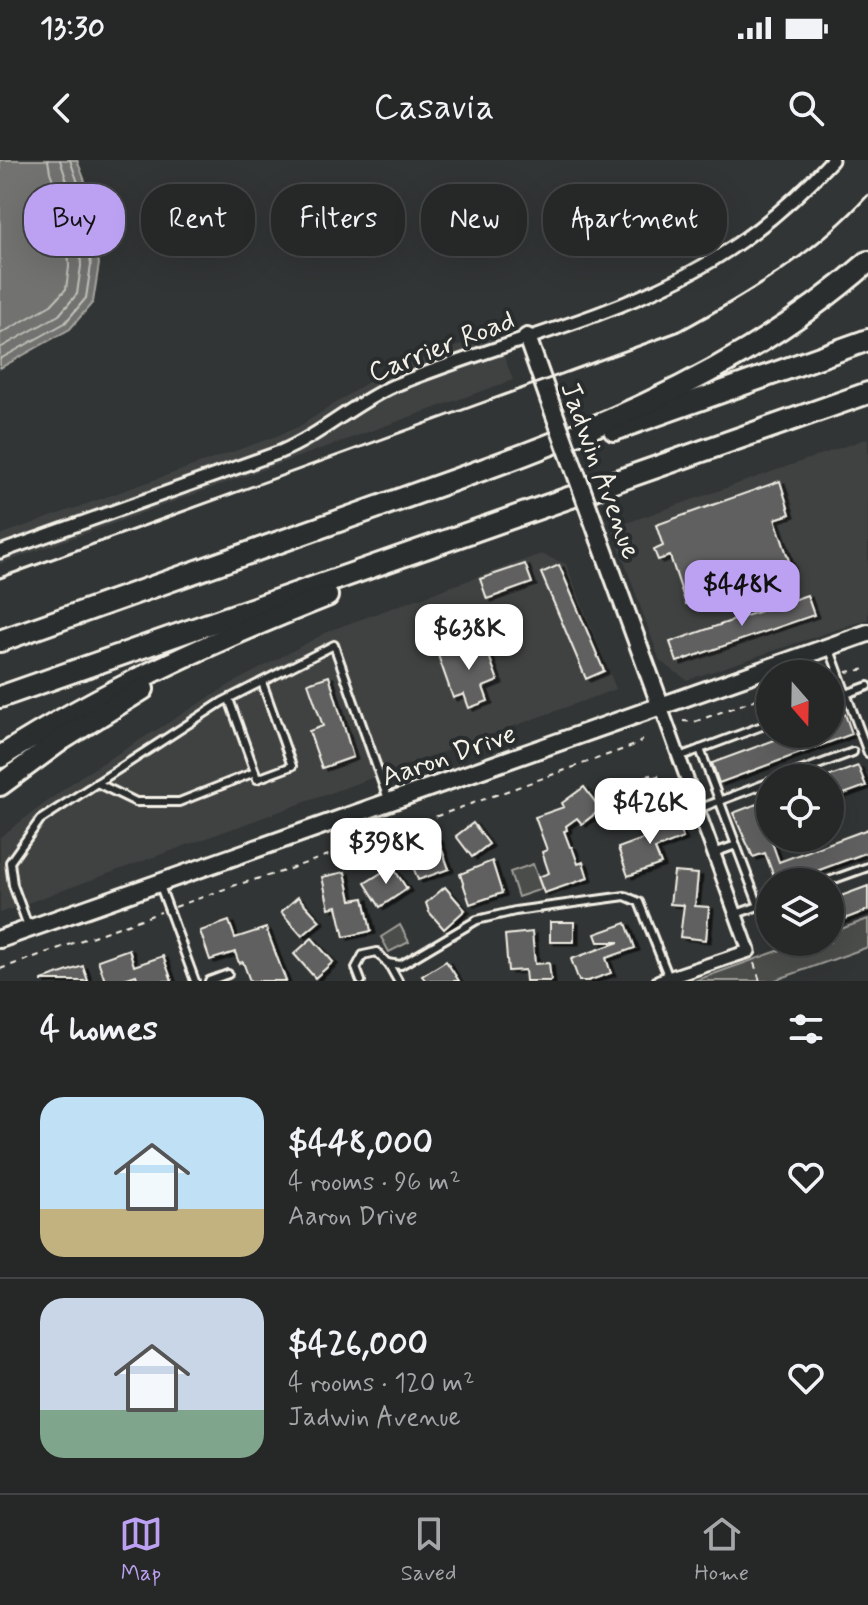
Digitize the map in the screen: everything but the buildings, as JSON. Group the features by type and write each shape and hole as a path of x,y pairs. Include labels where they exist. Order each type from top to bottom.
{"highway":[{"path":"0,639 511,460 599,424 711,373 764,342 868,262"},
{"path":"511,460 624,427 868,340"},
{"path":"0,697 868,393"},
{"path":"0,757 135,678 246,629 503,529 564,499"},
{"path":"0,785 61,740 122,701 246,629"}],"street":[{"name":"Carrier Road","path":"0,552 280,452 310,438 393,386 644,295 711,261 776,215 832,160"},
{"name":"Jadwin Avenue","path":"527,337 749,951"},
{"name":"Aaron Drive","path":"0,939 868,633"},
{"path":"664,979 749,951"}],"lane":[{"path":"29,929 13,885 10,862 40,820 229,699 334,645 389,803"},
{"path":"829,647 834,660"},
{"path":"229,699 257,779 292,766 262,682"},
{"path":"846,694 868,686"},
{"path":"844,688 867,748"},
{"path":"679,757 756,728"},
{"path":"700,749 756,898"},
{"path":"820,764 853,752"},
{"path":"97,783 136,802 179,802 255,772"},
{"path":"698,809 756,787"},
{"path":"714,853 736,845"},
{"path":"844,876 868,867"},
{"path":"159,882 195,981"},
{"path":"387,963 401,965 477,920 515,911 625,896 639,902 664,979"},
{"path":"736,914 756,907"},
{"path":"361,981 356,968 363,955 377,952 398,981"},
{"path":"209,981 228,974"}],"path":[{"path":"844,672 868,669"},
{"path":"683,721 694,722 756,699"},
{"path":"0,969 638,744 646,735"},
{"path":"749,951 760,981"}],"shaded area":[{"path":"495,332 513,380 0,564 0,535 274,437 300,426 379,375"},
{"path":"868,438 868,619 687,680 660,661 612,528"},
{"path":"541,554 566,564 616,689 0,913 0,837 80,777 231,684 331,630"},
{"path":"533,864 542,889 518,897 510,872"},
{"path":"868,919 868,947 844,956 844,928"},
{"path":"400,925 409,942 389,952 381,937"},
{"path":"764,956 843,956 773,981 694,981"}],"water":[{"path":"0,160 77,160 86,184 24,184 24,256 98,256 93,302 70,329 0,368"}],"railway":[{"path":"0,578 680,331 804,254 868,195"}]}
